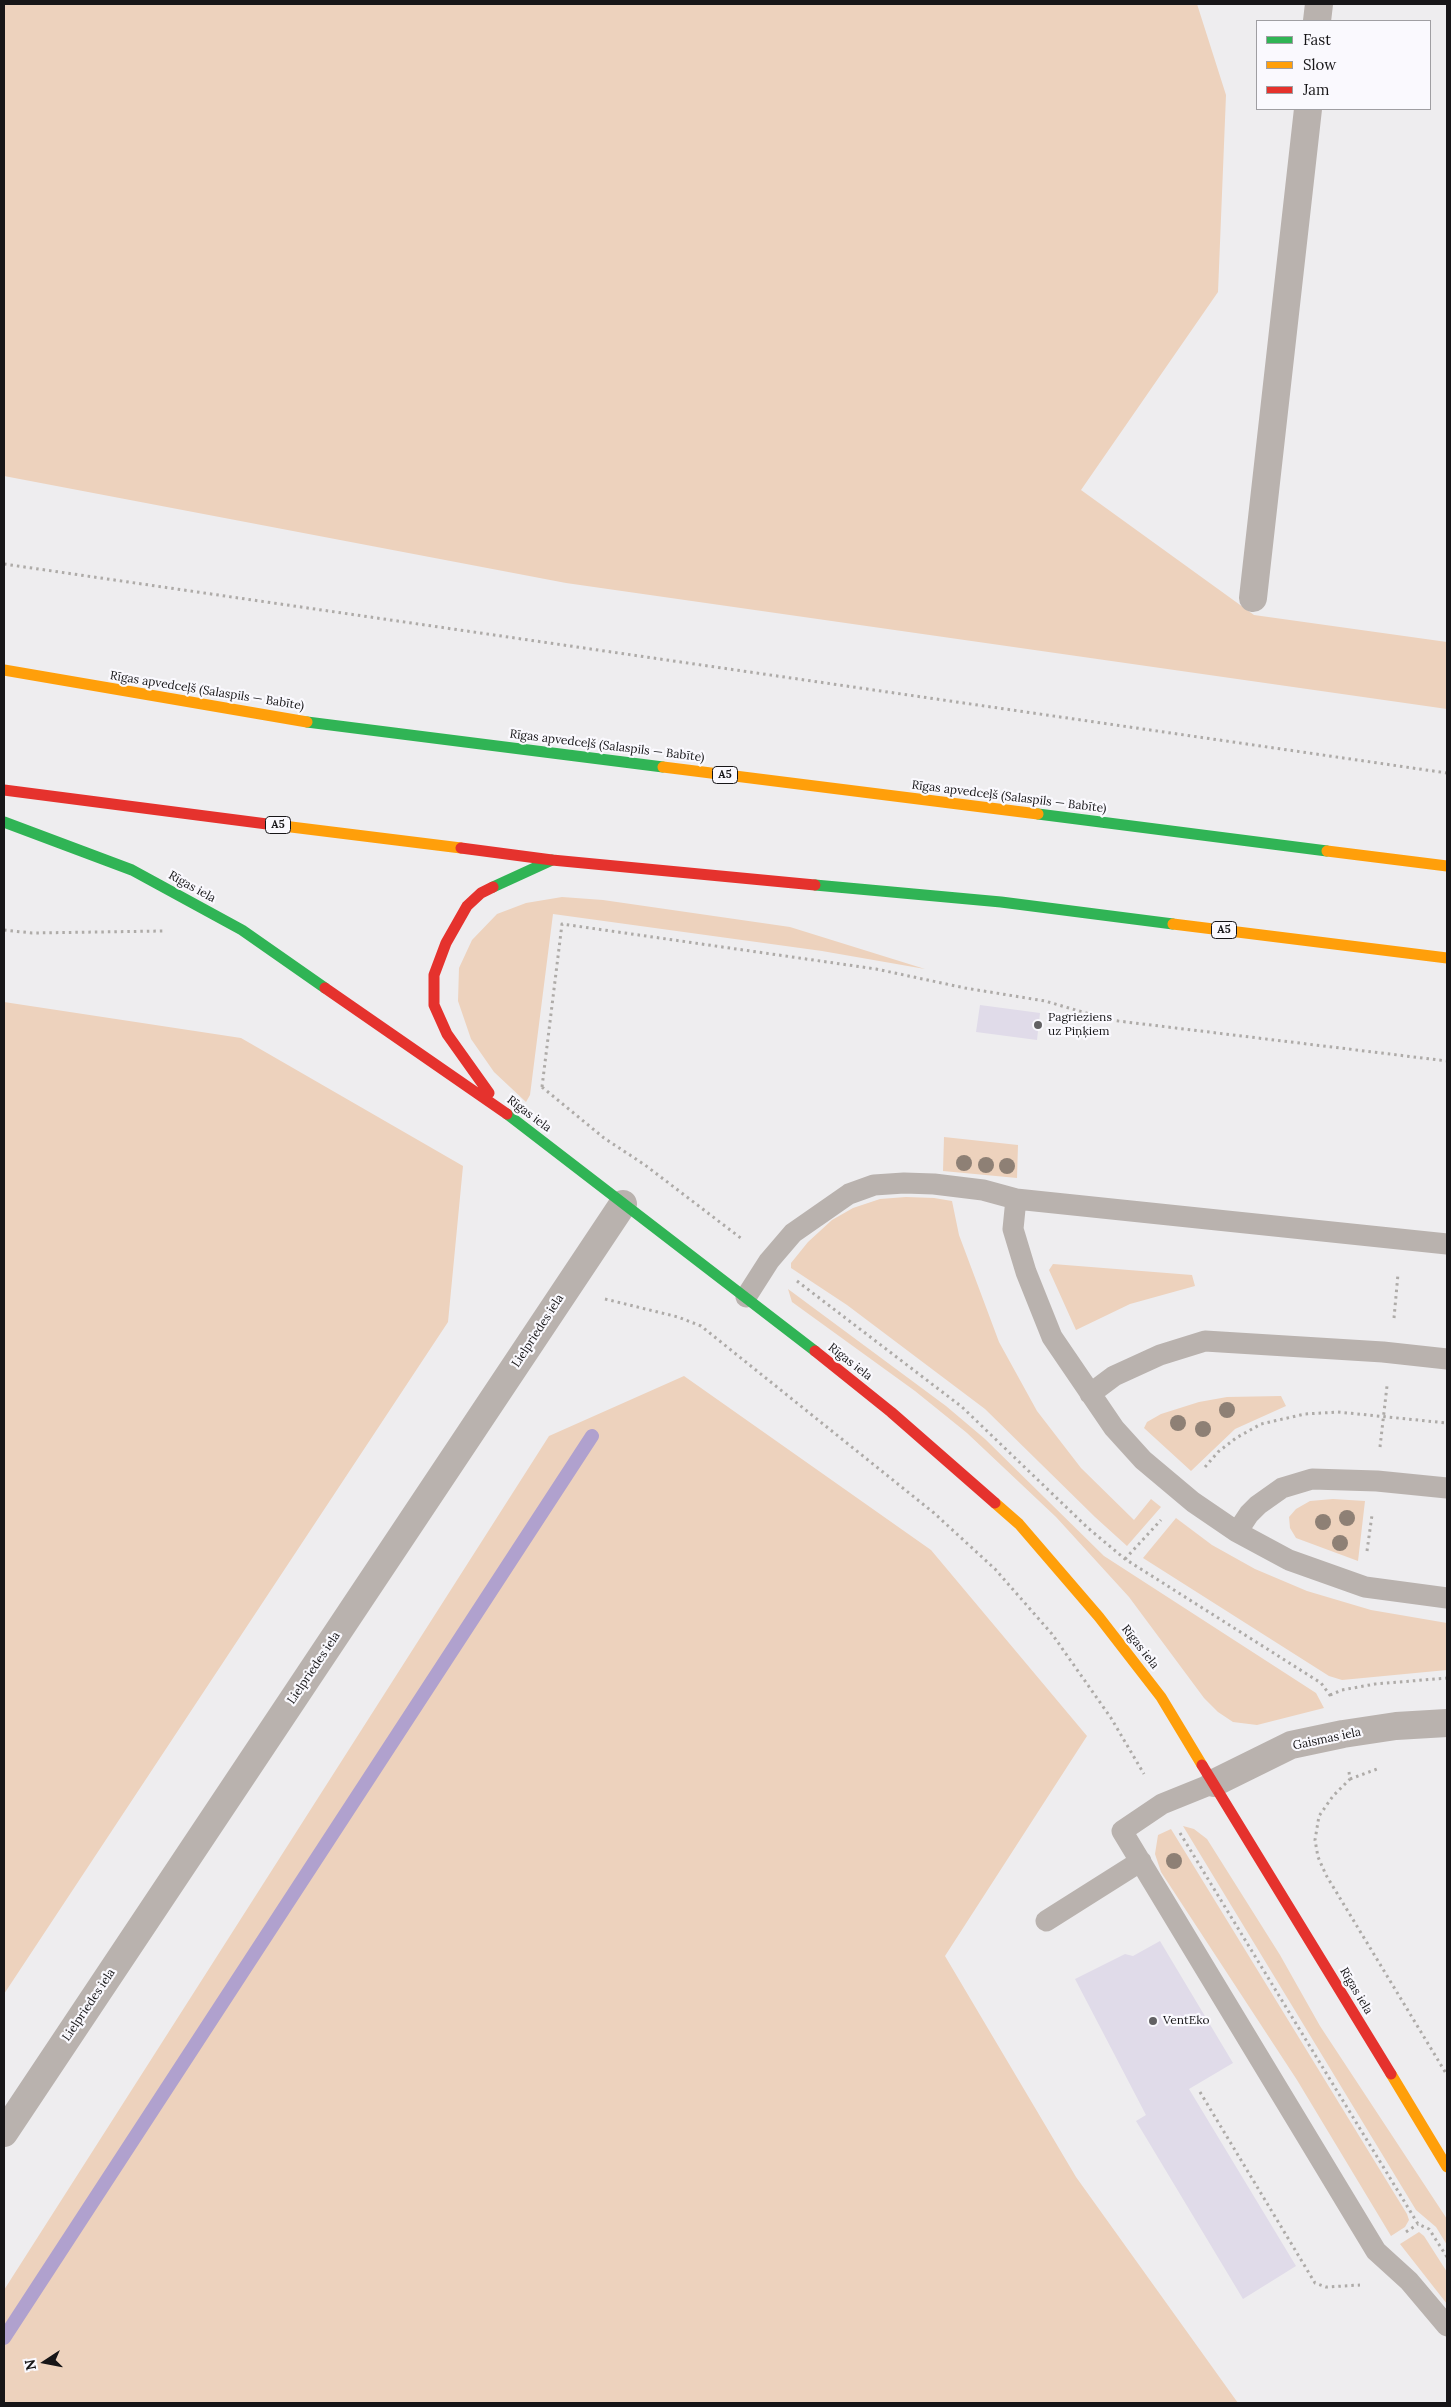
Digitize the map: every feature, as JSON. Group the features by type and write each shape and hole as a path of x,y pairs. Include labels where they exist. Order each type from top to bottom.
{"main road":[{"name":"Rīgas apvedceļš (Salaspils — Babīte)","path":"4,670 285,719 1447,866"},
{"name":"A5","path":"4,790 552,860 1002,902 1447,958"},
{"name":"Rīgas iela","path":"4,822 132,870 242,930 527,1129 746,1297 891,1412 1019,1524 1099,1617 1161,1697 1447,2167"},
{"path":"500,1109 448,1034 434,1005 434,975 446,943 467,906 480,893 552,860"}],"street":[{"path":"1318,20 1320,4"},
{"path":"1252,598 1308,110"},
{"name":"Lielpriedes iela","path":"4,2132 623,1204"},
{"name":"Gaismas iela","path":"1214,1784 1291,1745 1387,1727 1447,1723"}],"lane":[{"path":"746,1297 769,1261 793,1233 849,1194 874,1185 934,1184 983,1190 1016,1199 1447,1244"},
{"path":"1016,1199 1013,1229 1026,1272 1052,1337 1114,1428 1143,1460 1184,1496 1237,1532 1288,1560 1365,1587 1447,1598"},
{"path":"1090,1394 1114,1376 1160,1355 1204,1341 1390,1352 1447,1359"},
{"path":"1237,1532 1249,1514 1282,1488 1312,1479 1377,1481 1447,1488"},
{"path":"1214,1784 1162,1804 1122,1831 1376,2251 1409,2281 1447,2326"},
{"path":"1046,1921 1141,1861"}],"path":[{"path":"4,564 1447,773"},
{"path":"527,1129 539,1110 562,924 876,969 965,988 1045,1001 1110,1020 1447,1061"},
{"path":"4,930 32,933 165,931"},
{"path":"1365,1587 1365,1563 1377,1481 1402,1239"},
{"path":"570,1282 598,1297 678,1317 701,1326 934,1513 995,1570 1052,1634 1111,1718 1418,2224 1428,2229 1447,2257"},
{"path":"1330,1695 1342,1690 1375,1684 1447,1678"},
{"path":"1350,1779 1379,1768"},
{"path":"1200,2092 1314,2283 1326,2286 1362,2285"}],"shaded area":[{"path":"4,4 1197,4 1226,95 1218,292 1081,490 1254,615 1447,642 1447,709 566,583 4,476"},
{"path":"562,897 603,900 790,927 925,969 822,951 553,914 530,1095 526,1102 494,1072 471,1039 458,1001 459,968 472,940 497,914 526,903"},
{"path":"4,1002 241,1038 463,1166 448,1322 4,1994"},
{"path":"944,1137 1018,1145 1017,1178 943,1171"},
{"path":"906,1197 952,1201 959,1235 999,1342 1037,1411 1081,1468 1134,1520 1151,1499 1161,1507 1127,1546 985,1409 847,1305 791,1268 791,1263 808,1242 832,1220 853,1208 880,1199"},
{"path":"1053,1264 1192,1275 1195,1286 1130,1304 1076,1330 1049,1270"},
{"path":"788,1289 946,1406 985,1439 1104,1556 1316,1693 1324,1708 1257,1725 1233,1722 1218,1712 1204,1698 1129,1597 1056,1517 967,1433 915,1391 792,1302"},
{"path":"684,1376 931,1550 1087,1736 945,1956 1076,2177 1238,2403 4,2403 4,2290 549,1436"},
{"path":"1281,1396 1286,1406 1235,1429 1191,1471 1144,1428 1147,1422 1161,1414 1199,1402 1227,1397"},
{"path":"1333,1499 1365,1501 1358,1561 1296,1538 1290,1528 1289,1517 1296,1509 1310,1501"},
{"path":"1176,1518 1212,1545 1255,1569 1307,1591 1371,1610 1447,1623 1447,1670 1342,1680 1329,1676 1143,1558"},
{"path":"1183,1826 1194,1829 1207,1839 1280,1955 1320,2026 1447,2219 1447,2245 1436,2227 1416,2210"},
{"path":"1171,1829 1407,2214 1409,2220 1405,2227 1391,2236 1297,2080 1161,1872 1155,1854 1158,1835"},
{"path":"1419,2232 1424,2236 1447,2272 1447,2304 1400,2244"}],"building":[{"path":"980,1005 1040,1013 1037,1040 976,1032"},
{"path":"1160,1941 1233,2063 1189,2089 1296,2266 1243,2299 1136,2121 1146,2115 1075,1979 1125,1954 1133,1956"}],"waterway":[{"path":"4,2338 592,1436"}],"traffic: fast":[{"path":"307,722 663,767"},
{"path":"1038,814 1327,851"},
{"path":"4,822 132,870 242,930 325,988"},
{"path":"493,887 552,860"},
{"path":"815,885 1001,902 1173,924"},
{"path":"507,1114 815,1351"}],"traffic: slow":[{"path":"4,670 307,722"},
{"path":"663,767 1038,814"},
{"path":"267,824 461,848"},
{"path":"1327,851 1447,866"},
{"path":"1173,924 1447,958"},
{"path":"995,1503 1019,1524 1099,1617 1161,1697 1202,1765"},
{"path":"1391,2074 1447,2167"}],"traffic: jam":[{"path":"4,790 267,824"},
{"path":"461,848 552,860 815,885"},
{"path":"489,1093 447,1034 434,1005 434,975 446,943 467,906 481,893 493,887"},
{"path":"325,988 507,1114"},
{"path":"815,1351 891,1412 995,1503"},
{"path":"1202,1765 1391,2074"}],"place":[{"name":"Pagrieziens uz Piņķiem","path":"1038,1025"},
{"name":"VentEko","path":"1153,2021"}]}
